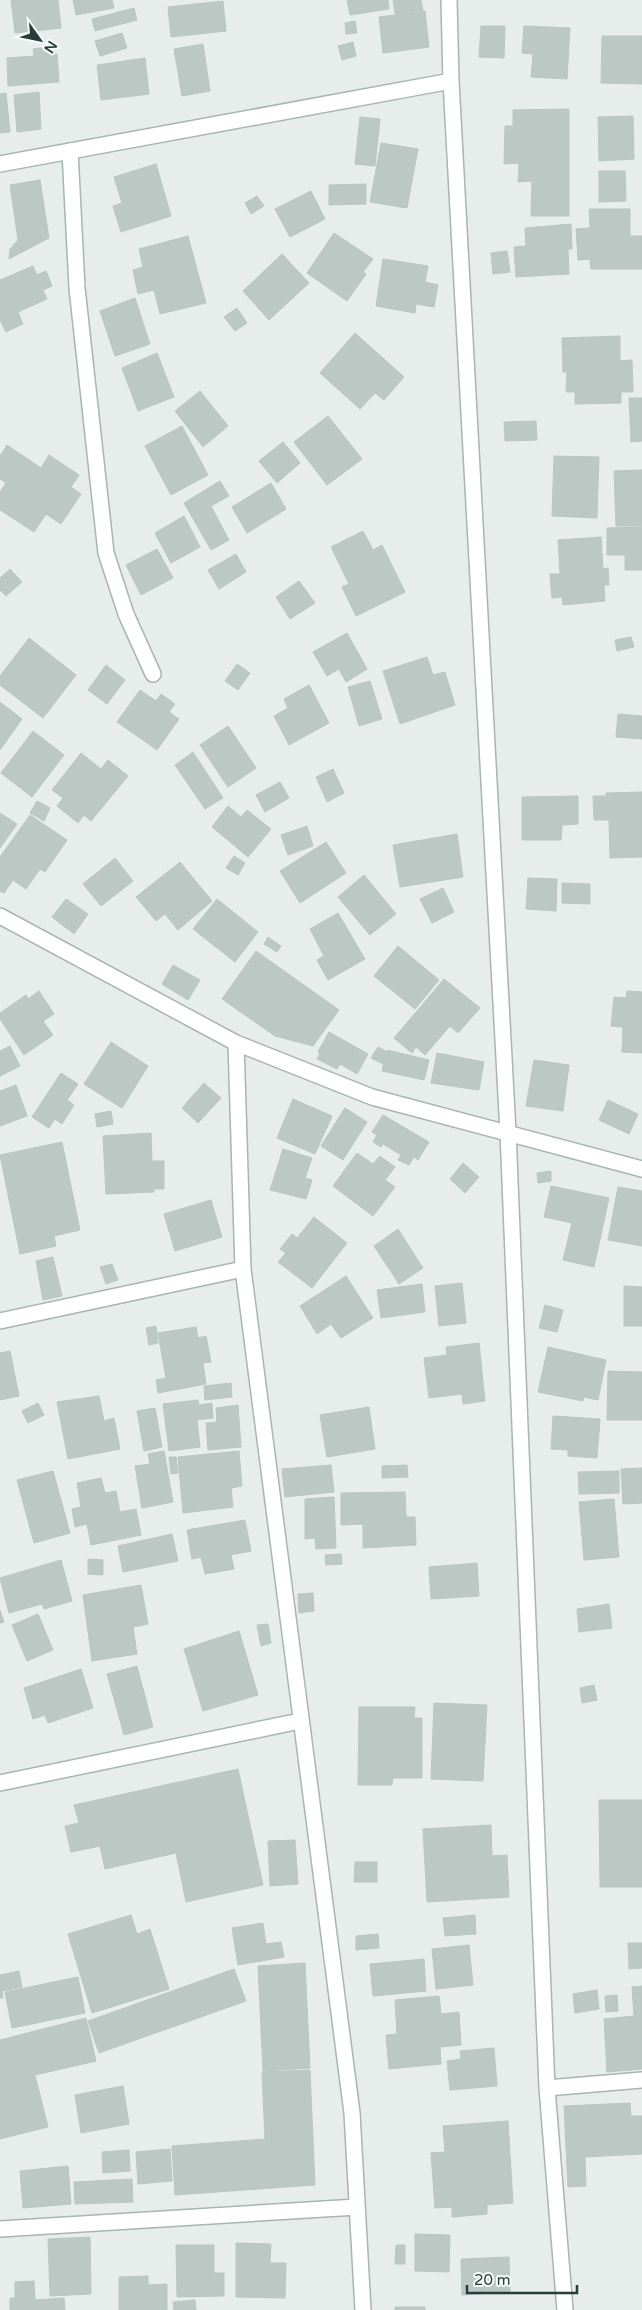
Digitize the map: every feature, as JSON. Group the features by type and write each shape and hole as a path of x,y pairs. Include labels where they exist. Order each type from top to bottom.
{"street":[{"path":"449,0 451,82 508,1132 547,2088 565,2310"},
{"path":"0,164 451,82"},
{"path":"70,151 77,288 106,552 126,614 153,674"},
{"path":"0,916 236,1043 372,1097 642,1169"},
{"path":"236,1043 242,1269 352,2113 363,2310"},
{"path":"0,1321 242,1269"},
{"path":"0,1783 300,1721"},
{"path":"547,2088 642,2080"},
{"path":"0,2230 357,2207"}],"building":[{"path":"11,0 58,0 61,28 15,33"},
{"path":"73,0 112,0 114,8 76,15"},
{"path":"347,0 388,0 389,9 350,15"},
{"path":"393,0 421,0 423,10 395,14"},
{"path":"223,1 226,31 171,37 168,7"},
{"path":"134,8 137,20 95,31 92,19"},
{"path":"425,11 429,47 383,53 379,17"},
{"path":"355,21 357,33 346,34 345,23"},
{"path":"481,26 505,26 504,58 479,57"},
{"path":"524,26 570,28 567,79 531,77 533,54 522,53"},
{"path":"122,33 127,48 100,56 95,41"},
{"path":"602,36 642,36 642,84 601,83"},
{"path":"353,42 356,56 342,60 338,46"},
{"path":"203,44 210,91 182,96 174,49"},
{"path":"54,46 55,54 57,54 59,82 8,86 7,58 34,56 33,49"},
{"path":"145,58 149,94 101,100 97,65"},
{"path":"39,92 41,129 17,132 14,95"},
{"path":"6,93 10,132 0,133 0,94"},
{"path":"569,109 569,216 531,216 532,181 518,182 519,163 504,164 505,126 513,126 513,110"},
{"path":"633,116 634,159 599,161 598,117"},
{"path":"360,117 380,119 375,166 355,164"},
{"path":"381,143 418,149 407,208 370,202"},
{"path":"156,164 171,216 121,232 113,206 122,203 114,177"},
{"path":"599,171 625,171 626,201 599,202"},
{"path":"40,180 49,238 9,259 10,249 18,240 10,185"},
{"path":"366,184 366,204 329,205 329,185"},
{"path":"311,191 325,219 290,237 275,209"},
{"path":"257,196 264,206 251,214 245,203"},
{"path":"589,209 630,209 630,236 642,236 642,269 591,269 590,259 578,260 576,229 590,228"},
{"path":"571,224 572,249 568,249 569,274 516,277 514,247 526,246 525,228"},
{"path":"334,233 373,259 363,272 366,274 347,301 307,273"},
{"path":"188,236 206,303 160,314 154,290 138,294 133,270 143,267 139,249"},
{"path":"507,251 510,272 493,274 491,253"},
{"path":"282,254 309,283 269,320 243,291"},
{"path":"383,259 428,266 425,282 438,285 434,307 416,304 415,313 376,306"},
{"path":"33,266 37,275 46,271 52,286 43,290 47,299 18,312 23,324 6,332 0,320 0,280"},
{"path":"135,298 150,344 115,356 100,311"},
{"path":"237,308 247,323 235,331 224,317"},
{"path":"355,333 404,377 384,400 375,393 360,409 320,373"},
{"path":"620,336 620,361 632,360 633,392 621,392 621,403 575,404 575,392 566,392 567,372 563,372 562,338"},
{"path":"157,353 174,397 138,411 122,368"},
{"path":"200,391 228,426 203,447 175,411"},
{"path":"629,398 642,398 642,441 631,442"},
{"path":"328,416 362,459 327,485 294,442"},
{"path":"536,421 537,440 505,441 504,422"},
{"path":"182,426 208,475 171,495 145,446"},
{"path":"283,442 300,463 277,483 259,461"},
{"path":"7,445 41,468 49,455 79,475 71,487 81,494 61,524 46,514 34,532 0,510 0,492 6,483 0,479 0,456"},
{"path":"554,456 599,457 597,518 552,516"},
{"path":"642,470 642,526 616,526 614,471"},
{"path":"220,481 229,496 211,506 229,540 211,550 184,503"},
{"path":"271,483 286,509 247,533 232,507"},
{"path":"184,516 200,547 171,563 155,533"},
{"path":"642,527 642,570 625,570 625,555 607,555 607,528"},
{"path":"363,531 373,550 382,545 405,592 356,616 342,587 349,584 331,547"},
{"path":"601,537 603,569 608,568 609,585 604,585 605,601 563,605 562,597 552,598 550,574 560,574 558,540"},
{"path":"157,549 173,578 141,595 126,565"},
{"path":"236,554 246,572 219,589 208,570"},
{"path":"10,569 22,582 6,596 0,590 0,578"},
{"path":"299,581 315,603 290,619 276,597"},
{"path":"347,633 367,669 346,682 339,669 327,676 313,652"},
{"path":"631,637 634,647 617,651 615,640"},
{"path":"29,638 76,675 43,718 0,685 0,676"},
{"path":"427,657 433,675 445,672 455,705 400,724 383,671"},
{"path":"237,664 250,673 238,690 225,681"},
{"path":"106,665 125,680 107,704 88,690"},
{"path":"370,681 382,719 359,726 348,687"},
{"path":"309,685 329,723 289,745 274,716 288,708 284,699"},
{"path":"140,690 156,701 161,694 175,704 169,712 179,719 157,750 117,722"},
{"path":"0,702 22,719 0,750"},
{"path":"618,714 642,716 642,739 616,737"},
{"path":"228,726 256,768 228,787 200,745"},
{"path":"33,731 64,755 32,797 1,773"},
{"path":"193,752 223,798 205,809 175,765"},
{"path":"81,753 101,769 108,760 128,776 91,821 84,815 78,823 57,806 63,798 52,790"},
{"path":"333,769 344,793 327,802 316,777"},
{"path":"280,782 289,798 265,812 256,795"},
{"path":"642,792 642,857 610,858 609,820 594,820 593,796 606,796 606,793"},
{"path":"578,796 578,824 562,825 561,840 522,840 522,797"},
{"path":"37,801 50,808 44,821 30,813"},
{"path":"228,806 241,817 247,810 271,829 248,857 212,827"},
{"path":"0,813 17,824 0,848"},
{"path":"30,815 67,840 45,872 40,869 26,889 13,880 4,893 0,891 0,857"},
{"path":"307,826 313,846 288,855 281,835"},
{"path":"457,834 463,877 400,887 393,845"},
{"path":"326,842 346,873 300,903 280,871"},
{"path":"234,856 245,863 238,875 226,868"},
{"path":"115,858 133,881 101,906 83,884"},
{"path":"180,862 212,901 178,930 165,914 156,921 136,897"},
{"path":"364,875 396,914 370,935 338,897"},
{"path":"528,878 557,879 556,911 526,909"},
{"path":"562,883 590,884 590,904 562,903"},
{"path":"443,888 454,912 432,923 420,899"},
{"path":"66,899 88,914 74,934 52,917"},
{"path":"217,899 258,932 235,962 193,929"},
{"path":"338,913 365,959 328,980 317,960 324,956 310,929"},
{"path":"268,937 281,946 277,952 264,944"},
{"path":"398,946 439,980 415,1009 374,976"},
{"path":"256,951 339,1010 313,1046 275,1036 222,999"},
{"path":"173,965 200,980 188,1000 162,984"},
{"path":"444,979 480,1008 458,1033 450,1026 425,1055 416,1047 412,1053 394,1038"},
{"path":"39,991 54,1014 43,1021 53,1035 24,1055 0,1019 0,1013 26,995 28,999"},
{"path":"627,991 642,992 642,1053 622,1052 623,1027 611,1026 614,997 626,998"},
{"path":"329,1032 368,1054 357,1074 340,1064 337,1069 317,1059 320,1053 318,1052"},
{"path":"111,1042 148,1066 122,1108 84,1084"},
{"path":"10,1046 20,1066 0,1076 0,1051"},
{"path":"378,1047 389,1053 383,1064 371,1058"},
{"path":"387,1050 429,1060 424,1080 382,1071"},
{"path":"437,1053 484,1062 479,1090 431,1083"},
{"path":"534,1060 569,1065 563,1111 526,1106"},
{"path":"61,1073 78,1084 67,1100 74,1105 62,1124 55,1119 49,1128 32,1117"},
{"path":"204,1083 221,1098 198,1123 182,1108"},
{"path":"16,1085 27,1116 0,1126 0,1091"},
{"path":"293,1099 332,1116 315,1154 277,1138"},
{"path":"608,1100 638,1114 629,1134 599,1120"},
{"path":"345,1108 367,1122 343,1160 321,1146"},
{"path":"111,1111 113,1124 97,1127 95,1114"},
{"path":"383,1115 429,1142 418,1160 414,1157 409,1165 398,1160 401,1155 383,1144 381,1147 373,1142 377,1135 372,1132"},
{"path":"151,1133 152,1161 164,1161 164,1189 154,1189 154,1192 106,1194 103,1136"},
{"path":"62,1142 80,1230 54,1236 56,1246 20,1254 0,1155"},
{"path":"283,1149 312,1158 305,1178 312,1180 306,1199 270,1190"},
{"path":"357,1153 373,1164 380,1156 395,1167 385,1180 395,1187 373,1216 333,1186"},
{"path":"463,1163 479,1177 465,1193 450,1179"},
{"path":"551,1171 551,1181 538,1183 537,1173"},
{"path":"551,1186 609,1198 594,1267 563,1260 572,1223 544,1217"},
{"path":"618,1187 642,1191 642,1246 608,1240"},
{"path":"211,1200 222,1237 175,1251 164,1214"},
{"path":"314,1217 347,1243 312,1288 278,1262 286,1253 280,1249 292,1234 297,1238"},
{"path":"398,1229 423,1268 399,1284 374,1246"},
{"path":"53,1257 62,1296 43,1300 36,1261"},
{"path":"112,1264 118,1280 106,1284 100,1267"},
{"path":"346,1276 373,1318 341,1338 331,1324 317,1334 300,1306"},
{"path":"462,1283 466,1323 439,1326 435,1286"},
{"path":"422,1284 425,1312 381,1318 377,1290"},
{"path":"624,1286 642,1287 642,1326 624,1326"},
{"path":"545,1305 563,1310 557,1332 539,1328"},
{"path":"156,1326 158,1343 149,1345 146,1328"},
{"path":"196,1327 198,1338 206,1336 211,1362 203,1363 206,1384 158,1393 156,1380 166,1378 158,1333"},
{"path":"479,1343 485,1401 463,1404 462,1394 429,1398 424,1358 447,1355 446,1347"},
{"path":"548,1347 606,1360 598,1400 584,1397 583,1401 538,1392"},
{"path":"10,1351 19,1396 0,1400 0,1353"},
{"path":"608,1371 642,1372 642,1420 607,1420"},
{"path":"231,1383 232,1397 205,1400 204,1386"},
{"path":"99,1396 104,1421 114,1418 120,1449 68,1459 57,1402"},
{"path":"198,1400 199,1405 212,1403 213,1418 197,1420 200,1447 169,1451 163,1404"},
{"path":"38,1403 44,1415 28,1423 22,1411"},
{"path":"238,1405 241,1447 208,1450 206,1423 217,1422 216,1408"},
{"path":"369,1407 375,1449 327,1457 320,1415"},
{"path":"155,1408 162,1447 144,1451 137,1411"},
{"path":"553,1416 600,1419 597,1458 568,1456 568,1450 551,1449"},
{"path":"164,1451 173,1502 142,1508 135,1466 150,1464 148,1454"},
{"path":"239,1451 242,1486 231,1488 233,1507 183,1513 178,1457"},
{"path":"169,1457 176,1457 178,1473 171,1474"},
{"path":"331,1465 334,1492 285,1497 282,1469"},
{"path":"407,1465 408,1477 382,1478 382,1466"},
{"path":"642,1468 642,1503 623,1504 621,1469"},
{"path":"53,1471 70,1533 34,1543 17,1480"},
{"path":"619,1471 619,1493 579,1494 578,1472"},
{"path":"101,1478 105,1493 116,1491 120,1512 136,1509 141,1535 91,1545 87,1524 75,1527 72,1509 81,1507 77,1483"},
{"path":"405,1492 406,1517 415,1517 416,1545 363,1548 363,1524 341,1525 341,1493"},
{"path":"334,1497 336,1548 316,1549 315,1538 305,1539 305,1499"},
{"path":"614,1499 619,1557 584,1560 579,1502"},
{"path":"245,1520 251,1551 231,1555 234,1569 205,1574 201,1557 192,1559 187,1530"},
{"path":"172,1534 178,1561 123,1572 118,1546"},
{"path":"341,1554 342,1564 326,1565 325,1555"},
{"path":"88,1559 103,1560 103,1575 88,1574"},
{"path":"61,1560 72,1601 44,1609 42,1604 9,1613 0,1578"},
{"path":"477,1563 479,1596 431,1599 429,1567"},
{"path":"141,1585 148,1624 133,1627 137,1654 92,1661 83,1595"},
{"path":"313,1593 314,1611 299,1613 298,1594"},
{"path":"609,1604 612,1628 579,1632 577,1609"},
{"path":"0,1610 4,1622 0,1623"},
{"path":"38,1614 53,1650 27,1661 12,1625"},
{"path":"268,1624 271,1643 261,1646 257,1625"},
{"path":"239,1631 258,1695 203,1711 184,1649"},
{"path":"137,1666 153,1727 124,1735 107,1674"},
{"path":"81,1669 93,1708 48,1723 45,1715 33,1719 24,1688"},
{"path":"594,1685 597,1700 582,1703 580,1688"},
{"path":"434,1703 487,1705 483,1781 431,1779"},
{"path":"359,1707 415,1707 414,1718 422,1718 422,1778 393,1778 392,1785 358,1785"},
{"path":"238,1769 263,1885 186,1902 176,1853 105,1869 100,1846 71,1852 65,1826 79,1823 74,1805"},
{"path":"599,1800 642,1800 642,1887 600,1887"},
{"path":"491,1825 492,1856 507,1855 509,1897 427,1902 423,1829"},
{"path":"295,1840 298,1884 270,1886 268,1841"},
{"path":"355,1862 377,1862 377,1882 354,1882"},
{"path":"131,1915 137,1934 150,1929 169,1989 92,2013 68,1934"},
{"path":"475,1915 476,1934 445,1936 443,1918"},
{"path":"263,1923 266,1944 281,1942 284,1957 238,1965 232,1928"},
{"path":"378,1934 379,1948 356,1950 356,1936"},
{"path":"628,1943 642,1943 642,1968 629,1969"},
{"path":"469,1945 473,1985 436,1989 432,1949"},
{"path":"424,1959 426,1991 373,1996 370,1964"},
{"path":"305,1963 310,2068 263,2071 258,1966"},
{"path":"234,1969 246,2001 99,2053 88,2021"},
{"path":"19,1971 22,1987 2,1991 3,1998 0,1998 0,1975"},
{"path":"78,1977 85,2013 12,2028 5,1992"},
{"path":"642,1986 642,2069 607,2072 604,2019 634,2016 632,1987"},
{"path":"597,1990 599,2009 575,2013 573,1994"},
{"path":"617,1995 618,2011 606,2012 605,1996"},
{"path":"439,1996 441,2014 459,2012 461,2045 440,2047 441,2064 389,2069 386,2035 397,2034 395,2000"},
{"path":"86,2018 96,2061 35,2075 48,2127 0,2139 0,2040"},
{"path":"494,2048 497,2086 450,2090 447,2061 461,2059 460,2051"},
{"path":"310,2070 315,2185 175,2195 172,2146 265,2139 262,2072"},
{"path":"123,2086 129,2124 81,2133 75,2095"},
{"path":"630,2103 631,2116 642,2116 642,2154 585,2157 586,2186 568,2187 564,2106"},
{"path":"508,2121 513,2203 487,2205 487,2214 452,2217 452,2207 435,2208 431,2153 445,2152 443,2126"},
{"path":"170,2149 172,2181 138,2184 136,2152"},
{"path":"129,2150 130,2171 103,2173 102,2152"},
{"path":"68,2166 71,2204 23,2208 20,2171"},
{"path":"132,2179 133,2202 75,2204 74,2182"},
{"path":"415,2234 450,2235 449,2272 415,2271"},
{"path":"90,2237 91,2294 50,2296 48,2239"},
{"path":"236,2243 271,2244 270,2263 286,2263 285,2298 236,2297"},
{"path":"176,2245 214,2245 214,2273 224,2273 224,2296 177,2297"},
{"path":"396,2245 405,2245 405,2264 395,2264"},
{"path":"509,2257 510,2292 462,2295 461,2259"},
{"path":"148,2276 148,2285 167,2284 167,2310 119,2310 119,2277"},
{"path":"34,2281 35,2300 64,2298 65,2310 10,2310 10,2298 15,2298 15,2282"},
{"path":"195,2300 196,2310 174,2310 173,2302"},
{"path":"395,2307 425,2307 425,2310 395,2310"}]}
